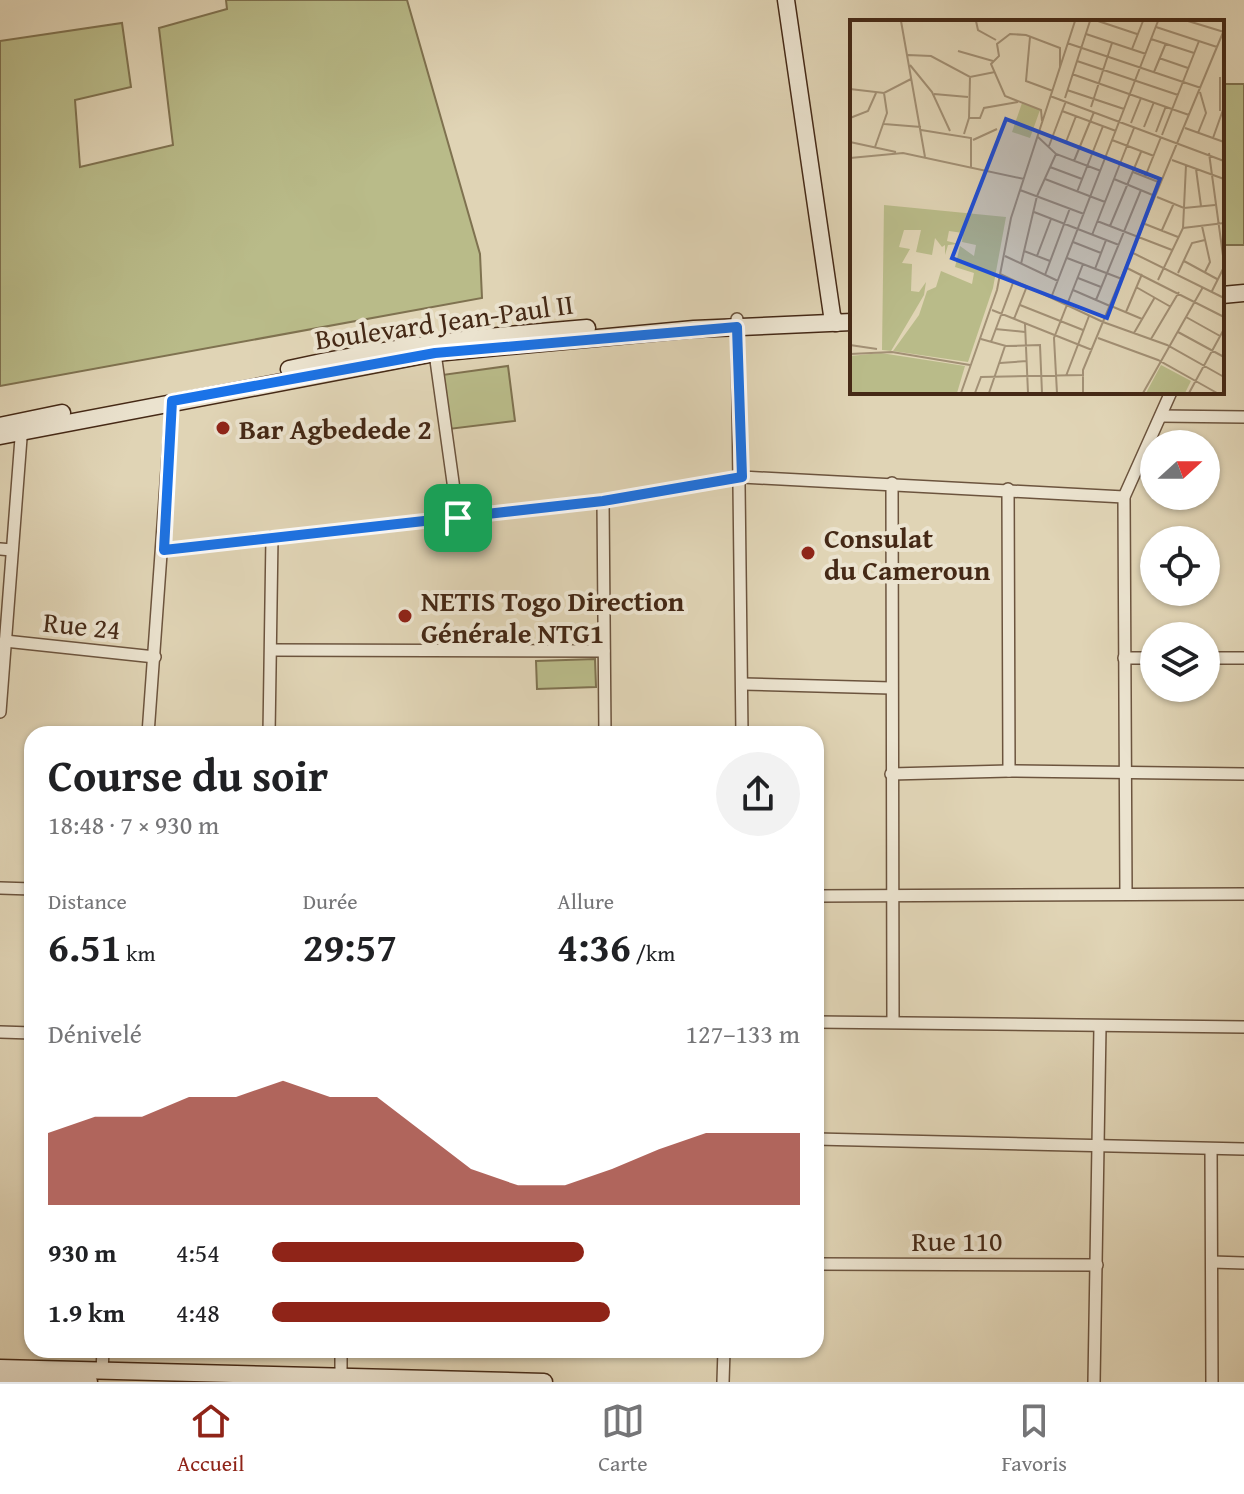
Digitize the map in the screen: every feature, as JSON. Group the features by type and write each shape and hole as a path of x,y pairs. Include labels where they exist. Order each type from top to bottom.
{"main road":[{"path":"786,0 840,320"},
{"path":"1224,295 1244,293"},
{"path":"1224,302 1244,301"},
{"name":"Boulevard Jean-Paul II","path":"0,436 22,427 374,350 490,335 840,320"},
{"name":"Boulevard Jean-Paul II","path":"0,426 22,427 435,353 737,323"},
{"path":"0,1368 95,1377"},
{"path":"0,1380 95,1377 544,1382"}],"street":[{"path":"737,323 742,477 742,726"},
{"path":"435,353 458,518"},
{"path":"1126,894 1124,497 1170,394"},
{"path":"149,726 164,550 172,401"},
{"path":"1161,416 1244,417"},
{"path":"0,712 6,550 22,427"},
{"path":"164,550 603,501 742,477 1124,497"},
{"path":"892,483 893,1022"},
{"path":"1008,489 1009,771"},
{"path":"603,501 605,726"},
{"path":"269,726 272,537"},
{"name":"Rue 24","path":"5,641 155,657"},
{"path":"271,650 604,651"},
{"path":"1124,658 1140,658"},
{"path":"1220,658 1244,658"},
{"path":"743,684 891,688"},
{"path":"891,774 1009,771 1244,774"},
{"path":"0,888 24,889"},
{"path":"824,896 1244,894"},
{"path":"824,1022 1244,1027"},
{"path":"1094,1382 1100,1027"},
{"path":"0,1032 24,1033"},
{"path":"824,1139 1244,1149"},
{"path":"1211,1149 1212,1382"},
{"path":"1212,1262 1244,1263"},
{"name":"Rue 110","path":"824,1264 1097,1265"},
{"path":"341,1358 341,1379"},
{"path":"723,1382 724,1358"}],"green space":[{"path":"226,0 407,0 480,254 482,298 0,386 0,41 122,23 131,87 75,100 80,167 173,145 159,28 227,9"},
{"path":"1224,84 1244,84 1244,245 1224,245"},
{"path":"508,366 515,421 449,429 442,375"},
{"path":"595,659 596,687 537,689 536,661"}],"place":[{"name":"Bar Agbedede 2","path":"223,428"},
{"name":"Consulat du Cameroun","path":"808,553"},
{"name":"NETIS Togo Direction Générale NTG1","path":"405,616"}],"route":[{"path":"737,327 742,477 603,501 458,518 164,550 172,401 435,353 737,327"}]}
